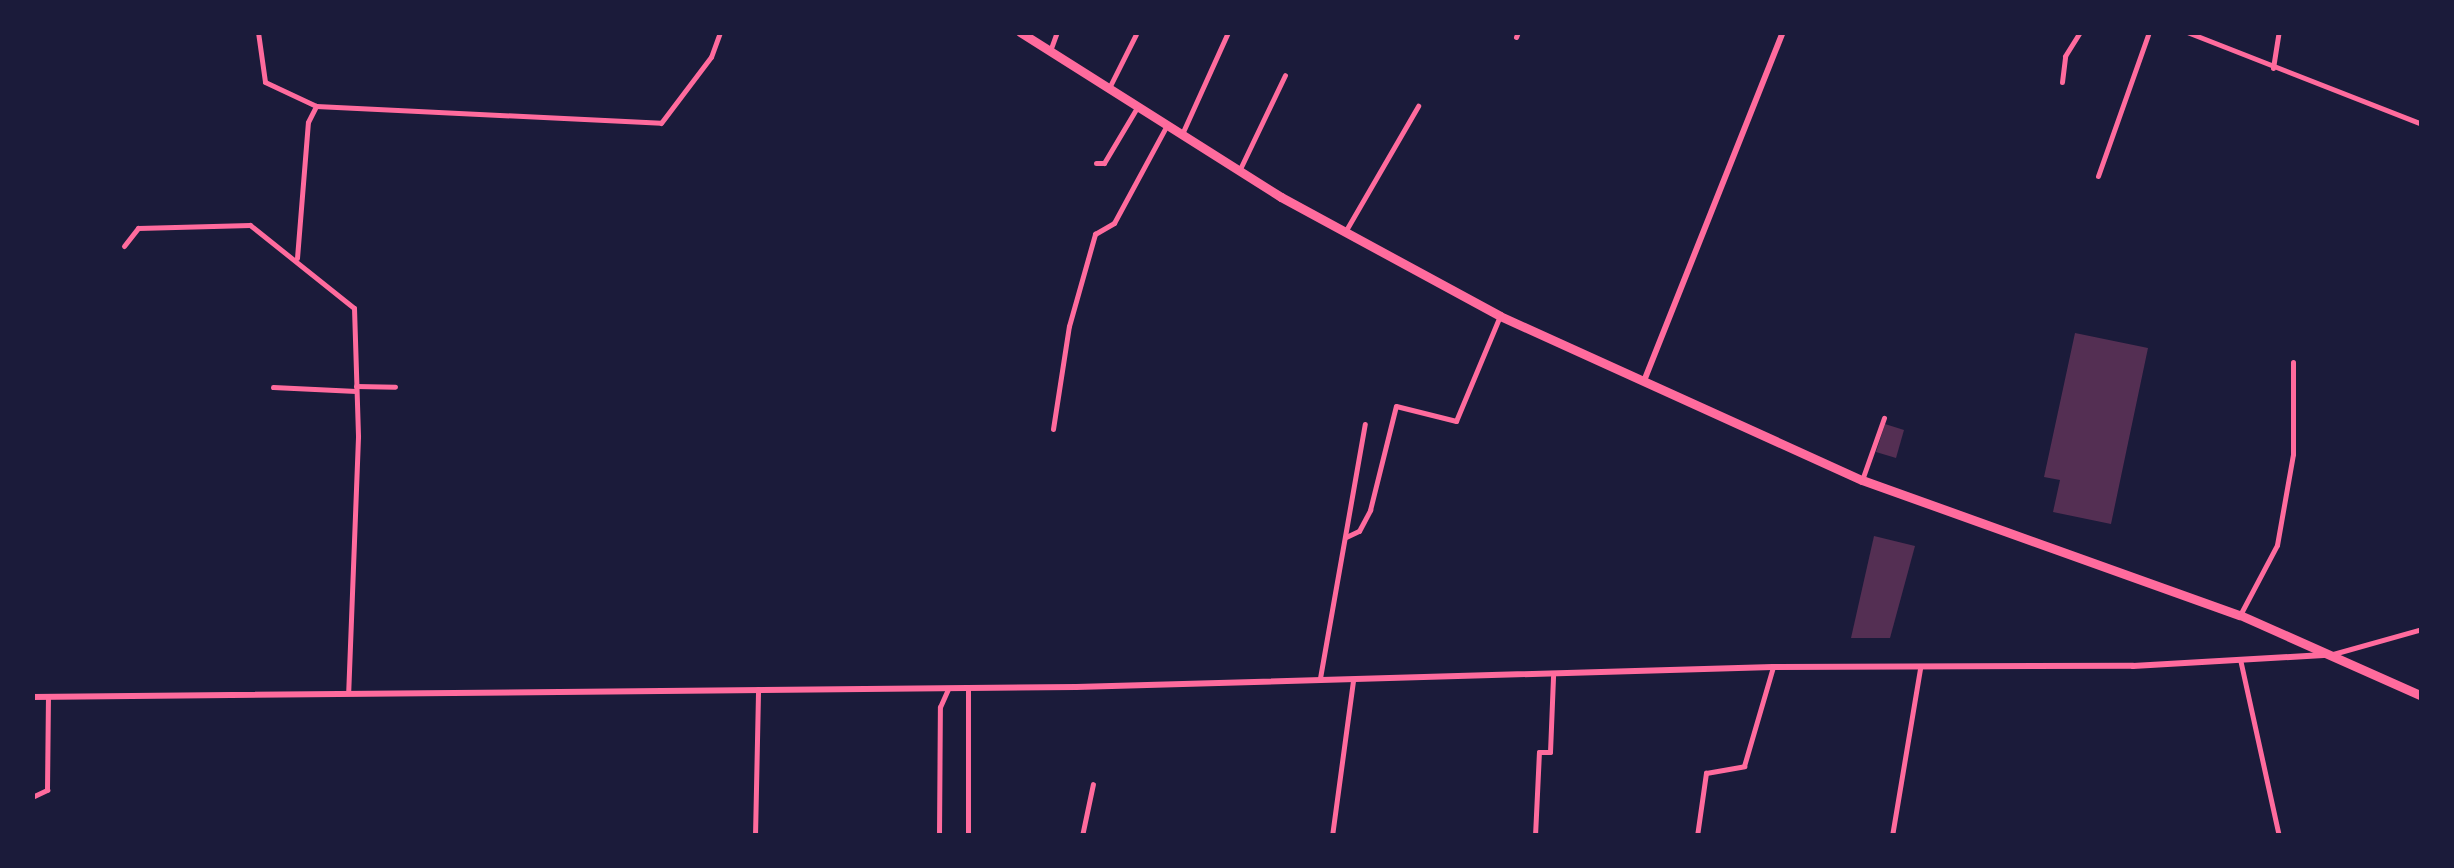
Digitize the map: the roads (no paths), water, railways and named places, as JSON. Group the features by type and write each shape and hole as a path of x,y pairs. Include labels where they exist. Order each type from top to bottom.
{"highway":[{"path":"1020,32 1345,232 1500,316 1862,480 2240,615 2422,696"}],"street":[{"path":"258,32 265,82 316,106 662,123 711,57 720,32"},
{"path":"1050,51 1057,32"},
{"path":"1182,134 1228,32"},
{"path":"1643,382 1784,32"},
{"path":"2062,82 2065,56 2080,32"},
{"path":"2098,176 2149,32"},
{"path":"2186,32 2422,124"},
{"path":"2273,68 2279,32"},
{"path":"1108,88 1136,34"},
{"path":"1240,169 1285,74"},
{"path":"297,258 308,122 316,106"},
{"path":"1096,163 1104,162 1138,106"},
{"path":"1345,232 1418,106"},
{"path":"1052,429 1069,326 1096,234 1114,224 1168,125"},
{"path":"124,246 138,228 250,226 297,258 354,308 356,388 348,696"},
{"path":"1346,537 1364,525 1370,510 1394,409 1401,404 1456,421 1500,316"},
{"path":"2240,615 2277,545 2293,454 2293,362"},
{"path":"273,386 394,387"},
{"path":"1862,480 1884,418"},
{"path":"1320,678 1346,537 1344,518 1365,424"},
{"path":"32,697 968,689 1773,668 1920,668 2330,655 2422,629"},
{"path":"2240,658 2279,836"},
{"path":"1697,836 1706,773 1744,766 1773,668"},
{"path":"1892,836 1920,668"},
{"path":"1535,836 1539,752 1550,752 1553,676"},
{"path":"1332,836 1353,679"},
{"path":"755,836 758,689"},
{"path":"939,836 940,706 948,689"},
{"path":"968,689 968,836"},
{"path":"32,797 48,790 48,697"},
{"path":"1082,836 1093,784"}]}
